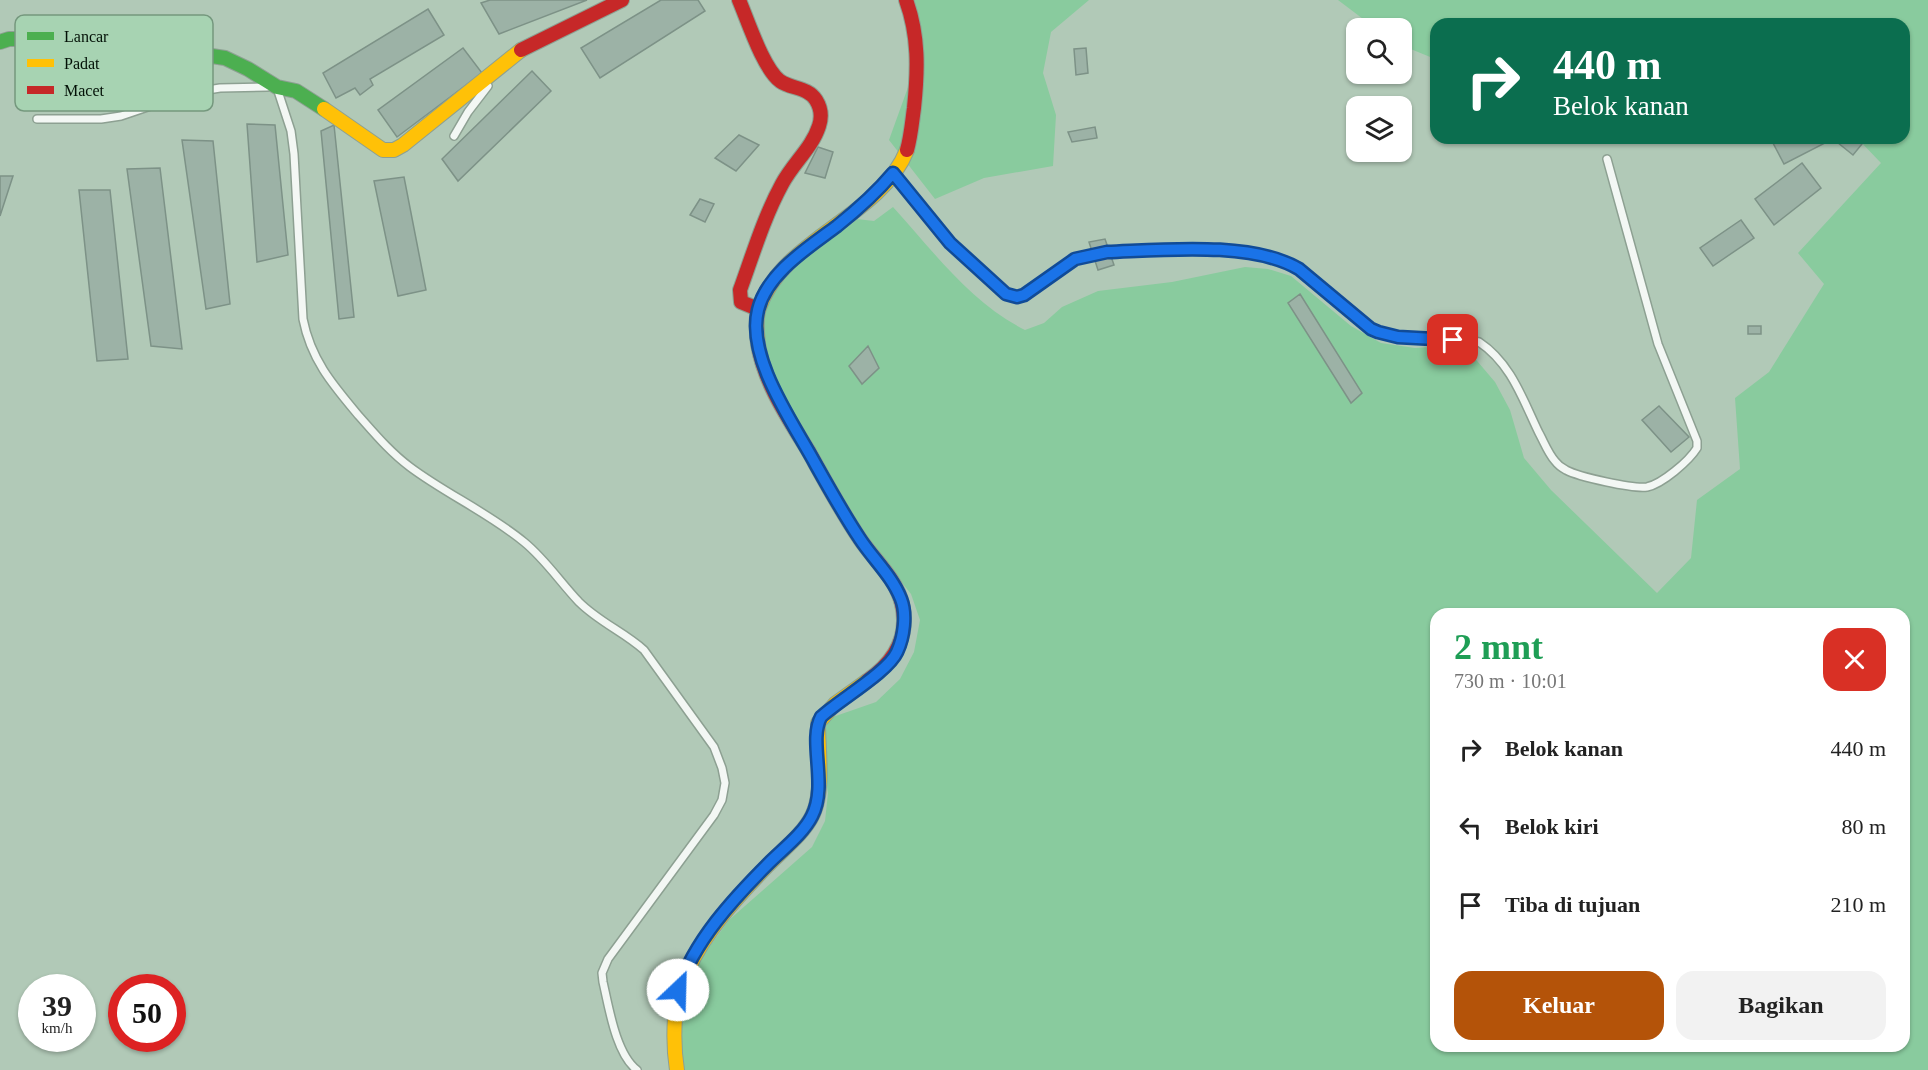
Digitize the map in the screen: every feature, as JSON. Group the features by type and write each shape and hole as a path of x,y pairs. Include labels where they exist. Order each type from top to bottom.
{"main road":[{"path":"213,56 225,58 277,87 310,99 383,150 394,150 525,47 622,0"},
{"path":"739,0 769,69 784,83 806,91 815,98 820,109 821,121 814,139 786,177 776,195 740,290 741,302 758,309"},
{"path":"677,1070 674,1050 677,999 681,981 710,930 739,895 808,823 817,803 819,785 818,723 828,710 893,659 897,652 904,621 902,600 896,588 860,540 835,500 768,377 757,342 758,309 771,284 782,270 863,204 904,158 911,140 918,66 917,40 906,0"},
{"path":"0,42 15,39"}],"lane":[{"path":"454,136 481,95 525,47"},
{"path":"213,89 277,87 291,131 294,154 303,319 306,337 330,381 388,449 411,468 500,523 543,559 580,602 599,620 631,639 644,651 714,747 722,768 724,783 722,800 714,815 608,958 602,973 622,1053 629,1065 637,1070"},
{"path":"37,120 101,119 137,111"},
{"path":"893,173 941,234 998,287 1011,296 1024,295 1075,259 1107,252 1206,249 1268,256 1287,262 1299,269 1371,329 1378,332 1398,337 1472,341 1484,346 1508,369 1550,454 1560,466 1588,477 1646,487 1663,479 1687,461 1697,448 1697,441 1658,344 1607,159"}],"green space":[{"path":"913,0 1089,0 1051,32 1043,73 1056,115 1053,166 984,178 935,199 889,140 911,79"},
{"path":"1338,0 1928,0 1928,1070 685,1070 681,1060 682,1014 699,961 729,920 812,847 825,821 828,793 822,758 827,719 876,702 900,679 914,652 920,620 911,594 869,542 777,384 761,334 771,284 793,251 816,230 839,217 874,221 893,207 970,291 1005,319 1025,330 1044,323 1062,307 1098,291 1172,282 1245,267 1268,269 1291,276 1351,326 1381,343 1415,348 1449,346 1472,355 1495,382 1510,410 1524,458 1551,490 1657,593 1691,558 1697,500 1740,469 1735,398 1769,372 1824,284 1798,253 1881,163 1863,144 1910,144 1910,18 1430,18 1430,57 1412,50 1412,18 1362,18"}],"building":[{"path":"490,0 587,0 499,34 481,3"},
{"path":"661,0 698,0 705,11 600,78 581,48"},
{"path":"428,9 444,35 370,79 373,85 360,95 355,88 336,98 323,73"},
{"path":"463,48 482,73 397,137 378,110"},
{"path":"1086,48 1088,73 1076,75 1074,49"},
{"path":"532,71 551,91 458,181 442,159"},
{"path":"247,124 275,125 288,255 257,262"},
{"path":"334,125 354,317 339,319 321,131"},
{"path":"1095,127 1097,138 1072,142 1068,132"},
{"path":"739,135 759,145 736,171 715,158"},
{"path":"182,140 213,141 230,304 206,309"},
{"path":"1774,144 1823,144 1784,164"},
{"path":"1839,144 1862,144 1853,155"},
{"path":"818,147 833,152 825,178 805,173"},
{"path":"1802,163 1821,188 1774,225 1755,199"},
{"path":"160,168 182,349 151,346 127,169"},
{"path":"0,176 13,176 0,216"},
{"path":"404,177 426,290 398,296 374,181"},
{"path":"79,190 110,190 128,359 97,361"},
{"path":"700,199 714,204 705,222 690,215"},
{"path":"1741,220 1754,238 1713,266 1700,248"},
{"path":"1105,239 1114,265 1098,270 1089,242"},
{"path":"1300,294 1362,393 1351,403 1288,303"},
{"path":"1748,326 1761,326 1761,334 1748,334"},
{"path":"868,346 879,368 862,384 849,366"},
{"path":"1659,406 1689,437 1671,452 1642,420"}],"traffic: fast":[{"path":"0,42 15,39"},
{"path":"213,56 225,58 248,69 277,87 296,91 324,109"}],"traffic: slow":[{"path":"324,109 383,150 394,150 521,50"},
{"path":"758,344 758,312 771,284 788,263 876,194 894,173 907,150"},
{"path":"677,1070 675,1021 678,992 682,982 703,942 722,915 809,821 818,794 820,770 818,723 835,704 867,681"}],"traffic: jam":[{"path":"521,50 622,0"},
{"path":"739,0 762,55 774,75 784,84 804,90 813,96 818,103 820,113 820,123 816,134 786,176 770,209 740,290 741,302 758,309"},
{"path":"906,0 913,27 917,67 914,108 907,150"},
{"path":"758,344 766,373 786,414 846,518 895,586 902,604 904,627 897,648 885,666 867,681"}],"route":[{"path":"678,990 696,952 710,930 739,895 804,828 813,815 819,785 817,728 821,717 887,665 893,659 900,643 904,621 902,600 888,575 860,540 835,500 768,377 757,342 758,309 771,284 782,270 863,204 893,173 941,234 998,287 1011,296 1024,295 1071,261 1092,254 1206,249 1268,256 1287,262 1299,269 1371,329 1386,335 1453,340"}]}
